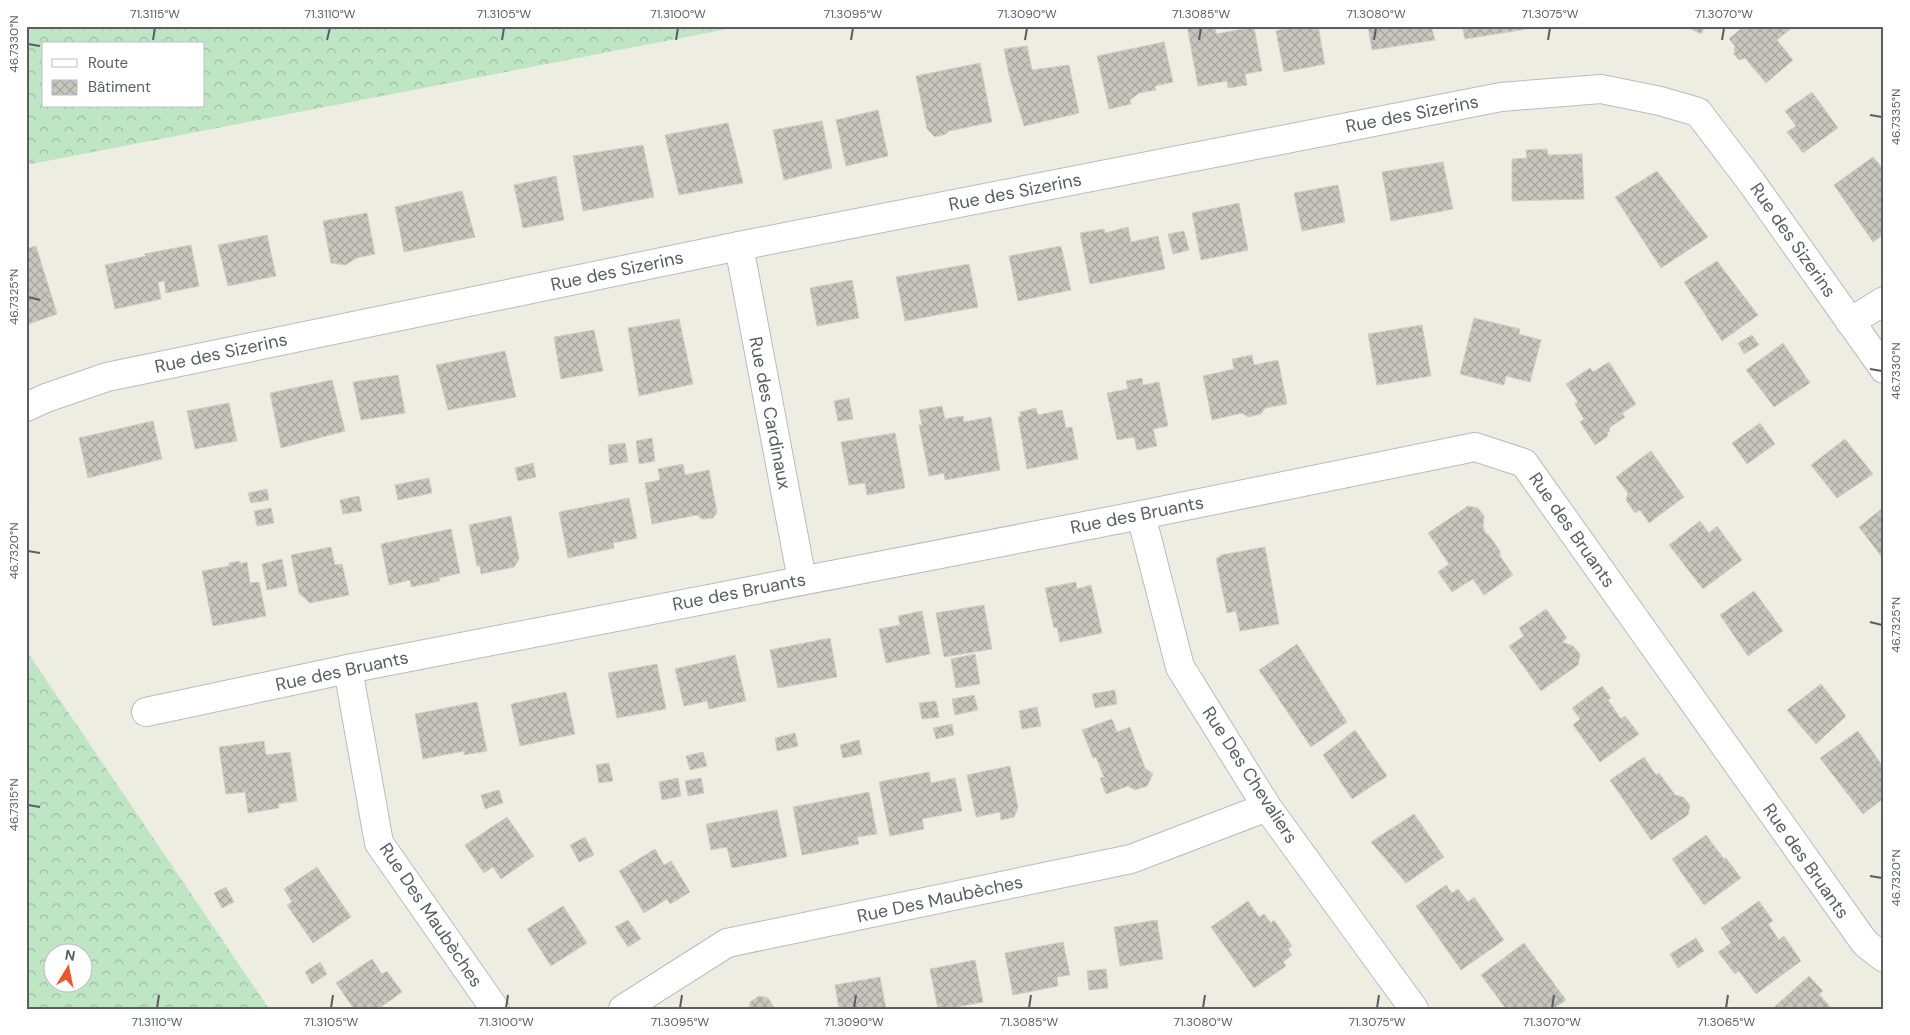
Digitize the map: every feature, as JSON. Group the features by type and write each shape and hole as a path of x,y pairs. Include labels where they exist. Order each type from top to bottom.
{"street":[{"name":"Rue des Sizerins","path":"26,408 46,398 107,377 739,246 1501,97 1601,89 1660,100 1698,112 1752,183 1884,369"},
{"name":"Rue des Cardinaux","path":"739,246 802,580"},
{"path":"1850,322 1884,301"},
{"name":"Rue des Bruants","path":"146,712 348,669 1141,515 1475,447 1524,462 1864,943 1884,958"},
{"name":"Rue Des Chevaliers","path":"1141,515 1180,667 1267,807 1414,1009"},
{"name":"Rue Des Maubèches","path":"348,669 379,843 495,1009"},
{"name":"Rue Des Maubèches","path":"623,1009 727,943 1131,859 1267,807"}],"green space":[{"path":"26,26 743,26 26,165"},
{"path":"26,650 269,1009 26,1009"}],"building":[{"path":"1187,26 1215,26 1216,34 1254,27 1262,71 1245,74 1247,85 1228,88 1227,81 1198,86"},
{"path":"1296,26 1318,26 1325,64 1284,72 1276,31"},
{"path":"1368,26 1431,26 1435,40 1372,50"},
{"path":"1462,26 1527,26 1527,29 1465,39"},
{"path":"1685,26 1705,26 1701,34"},
{"path":"1744,26 1794,26 1777,40 1793,60 1766,83 1745,58 1739,60 1734,54 1735,46 1729,39"},
{"path":"1164,42 1173,82 1155,86 1156,90 1139,93 1130,100 1131,104 1109,109 1097,56"},
{"path":"1027,46 1032,70 1069,65 1079,113 1024,126 1009,75 1004,49"},
{"path":"980,63 992,122 949,131 946,134 935,137 927,129 916,76"},
{"path":"1812,92 1838,128 1803,153 1787,132 1796,126 1785,111"},
{"path":"878,110 888,156 846,166 836,120"},
{"path":"822,121 832,168 784,180 773,130"},
{"path":"728,123 743,183 679,195 665,135"},
{"path":"643,145 654,197 583,211 573,156"},
{"path":"1547,149 1548,155 1582,154 1584,199 1512,201 1512,159 1527,158 1526,150"},
{"path":"1873,157 1884,170 1884,234 1873,242 1834,185"},
{"path":"1443,162 1453,209 1391,221 1382,172"},
{"path":"1657,171 1708,237 1661,268 1615,197"},
{"path":"556,176 564,220 523,228 514,185"},
{"path":"1338,185 1345,222 1302,231 1294,193"},
{"path":"462,191 475,237 404,252 395,207"},
{"path":"1239,203 1248,250 1201,260 1192,213"},
{"path":"367,213 375,254 357,258 345,265 331,263 323,221"},
{"path":"1128,227 1131,242 1158,236 1165,269 1090,284 1080,233 1104,229 1105,233"},
{"path":"1184,231 1189,250 1173,254 1168,234"},
{"path":"267,235 276,276 228,286 218,245"},
{"path":"191,245 199,286 166,293 164,281 158,282 161,299 115,309 105,265 146,256 144,254"},
{"path":"36,246 57,314 26,325 26,249"},
{"path":"1061,246 1071,290 1018,301 1009,256"},
{"path":"1717,261 1758,315 1722,341 1684,282"},
{"path":"969,264 978,307 905,321 896,277"},
{"path":"852,280 859,318 817,326 810,288"},
{"path":"1474,318 1520,329 1519,334 1541,340 1530,382 1506,376 1504,385 1460,374"},
{"path":"679,319 693,384 639,396 628,328"},
{"path":"1422,325 1431,376 1377,385 1368,334"},
{"path":"594,330 603,371 561,379 554,337"},
{"path":"1752,335 1759,345 1744,354 1738,343"},
{"path":"1783,343 1810,383 1774,407 1746,370"},
{"path":"505,351 516,397 448,410 436,365"},
{"path":"1252,355 1254,365 1278,360 1287,404 1265,408 1261,414 1248,417 1242,413 1212,420 1203,376 1234,369 1232,359"},
{"path":"1609,362 1636,404 1622,413 1625,417 1609,428 1608,436 1595,445 1580,422 1584,419 1575,404 1578,402 1566,384 1590,368 1593,372"},
{"path":"398,375 405,413 361,420 353,382"},
{"path":"1142,378 1143,385 1159,382 1168,426 1153,429 1157,446 1137,450 1134,437 1117,440 1107,393 1128,389 1126,381"},
{"path":"332,380 345,431 281,448 270,393"},
{"path":"849,398 853,419 838,421 834,401"},
{"path":"229,403 237,441 195,449 187,411"},
{"path":"942,406 945,419 963,416 964,422 991,417 1000,470 945,480 944,473 929,476 919,425 922,425 919,410"},
{"path":"1036,408 1038,415 1062,410 1066,428 1072,427 1078,459 1027,469 1018,417 1021,416 1020,412"},
{"path":"153,421 162,459 88,478 79,438"},
{"path":"1760,423 1775,444 1747,464 1732,443"},
{"path":"895,433 905,488 867,495 865,483 849,485 841,442"},
{"path":"652,438 655,461 639,464 636,441"},
{"path":"1845,439 1873,474 1837,498 1811,465"},
{"path":"625,443 628,462 610,465 608,445"},
{"path":"1651,451 1684,497 1649,523 1640,510 1635,513 1626,500 1628,493 1616,477"},
{"path":"533,463 536,477 518,481 515,468"},
{"path":"683,464 685,475 709,470 717,512 713,518 702,519 697,515 652,524 645,483 660,480 658,469"},
{"path":"429,478 432,493 398,500 395,485"},
{"path":"267,489 269,500 251,503 248,493"},
{"path":"359,496 362,511 343,514 340,500"},
{"path":"629,498 637,538 613,543 614,548 568,558 559,512"},
{"path":"1468,506 1478,508 1484,516 1483,527 1486,534 1488,534 1500,551 1500,556 1513,575 1484,595 1473,579 1452,592 1438,572 1449,564 1428,533"},
{"path":"1884,507 1884,560 1859,527"},
{"path":"271,508 274,523 257,526 254,511"},
{"path":"511,516 519,559 514,567 481,574 480,566 477,566 469,525"},
{"path":"1700,521 1709,533 1717,526 1742,560 1703,589 1669,545"},
{"path":"451,529 460,573 439,578 440,581 411,587 410,580 389,585 381,544"},
{"path":"331,547 335,565 342,564 349,595 310,603 299,593 291,555"},
{"path":"1265,547 1279,624 1240,631 1236,611 1227,613 1216,559 1221,555"},
{"path":"282,559 287,586 267,590 262,564"},
{"path":"240,561 240,564 247,562 250,583 259,582 266,616 213,626 202,571 229,566 229,563"},
{"path":"1076,582 1077,589 1091,585 1102,633 1060,642 1057,627 1054,628 1045,588"},
{"path":"1754,591 1783,631 1748,656 1720,615"},
{"path":"984,605 992,649 944,657 936,613"},
{"path":"1546,609 1567,638 1562,642 1573,646 1580,654 1578,665 1541,691 1509,646 1524,636 1519,628"},
{"path":"922,611 930,654 886,663 879,629 900,625 898,616"},
{"path":"830,638 837,677 778,688 770,650"},
{"path":"1297,644 1347,722 1311,747 1259,670"},
{"path":"975,654 980,684 956,688 951,659"},
{"path":"735,655 746,701 709,709 707,701 684,706 675,669"},
{"path":"657,664 666,709 617,718 608,673"},
{"path":"1821,684 1846,716 1816,744 1787,710"},
{"path":"1602,686 1611,698 1608,700 1621,719 1625,716 1639,734 1600,762 1573,725 1580,719 1572,708"},
{"path":"1115,690 1117,704 1095,708 1092,694"},
{"path":"566,692 575,734 520,746 511,704"},
{"path":"974,695 978,710 955,715 952,699"},
{"path":"936,701 939,717 922,719 919,703"},
{"path":"477,702 487,751 464,755 464,751 423,759 415,714"},
{"path":"1037,707 1041,726 1022,729 1019,711"},
{"path":"1112,719 1117,732 1130,727 1145,768 1153,774 1147,786 1135,790 1128,786 1106,794 1100,778 1104,777 1096,757 1093,758 1082,730"},
{"path":"952,724 954,735 936,739 933,728"},
{"path":"1355,730 1387,776 1352,799 1323,755"},
{"path":"1858,731 1884,768 1884,798 1863,814 1820,758"},
{"path":"795,733 798,746 777,751 775,738"},
{"path":"859,740 862,754 843,758 840,745"},
{"path":"264,741 266,755 290,752 297,801 278,804 279,808 248,813 245,792 226,794 219,747"},
{"path":"703,752 707,766 690,770 686,756"},
{"path":"1644,757 1656,775 1659,773 1675,795 1683,797 1690,805 1688,815 1651,840 1610,780"},
{"path":"609,763 613,781 599,783 596,765"},
{"path":"1010,766 1018,808 1014,817 1001,820 1000,812 976,817 967,775"},
{"path":"929,772 931,783 955,778 962,811 922,819 924,829 890,836 879,782"},
{"path":"678,778 681,796 662,800 659,782"},
{"path":"701,778 704,793 688,796 685,781"},
{"path":"499,790 503,803 485,809 481,795"},
{"path":"869,792 877,834 857,837 859,844 802,855 793,807"},
{"path":"777,810 787,857 732,868 727,847 711,850 706,824"},
{"path":"1414,814 1444,857 1406,883 1371,842"},
{"path":"507,817 534,856 501,879 493,867 484,873 465,845"},
{"path":"1706,835 1741,878 1704,905 1672,859"},
{"path":"585,837 594,855 579,862 570,845"},
{"path":"655,849 664,865 671,861 690,892 670,904 667,899 644,913 619,871"},
{"path":"317,867 351,917 313,943 287,905 292,902 284,889"},
{"path":"1446,885 1452,893 1458,889 1468,902 1474,897 1504,940 1461,970 1416,906"},
{"path":"226,887 234,902 222,908 214,893"},
{"path":"1248,901 1259,917 1264,914 1271,923 1274,920 1292,946 1288,949 1292,955 1283,962 1286,966 1254,988 1211,927"},
{"path":"1759,901 1773,921 1768,924 1779,940 1784,936 1801,961 1756,994 1739,971 1735,974 1718,952 1731,943 1721,928"},
{"path":"563,906 587,943 551,966 527,929"},
{"path":"628,920 641,939 628,947 615,927"},
{"path":"1157,920 1163,959 1120,966 1114,927"},
{"path":"1696,938 1704,951 1678,968 1670,954"},
{"path":"1063,942 1070,975 1057,977 1058,986 1013,995 1005,953"},
{"path":"1524,943 1566,1000 1553,1009 1506,1009 1481,975"},
{"path":"372,959 382,974 387,971 402,992 378,1009 354,1009 336,983"},
{"path":"975,960 983,1002 938,1009 930,969"},
{"path":"320,962 327,974 312,984 305,972"},
{"path":"1106,969 1108,988 1089,990 1087,971"},
{"path":"1809,976 1823,991 1819,994 1832,1009 1772,1009"},
{"path":"880,977 886,1009 839,1009 835,985"},
{"path":"759,996 768,998 775,1009 749,1009 750,1002"}]}
